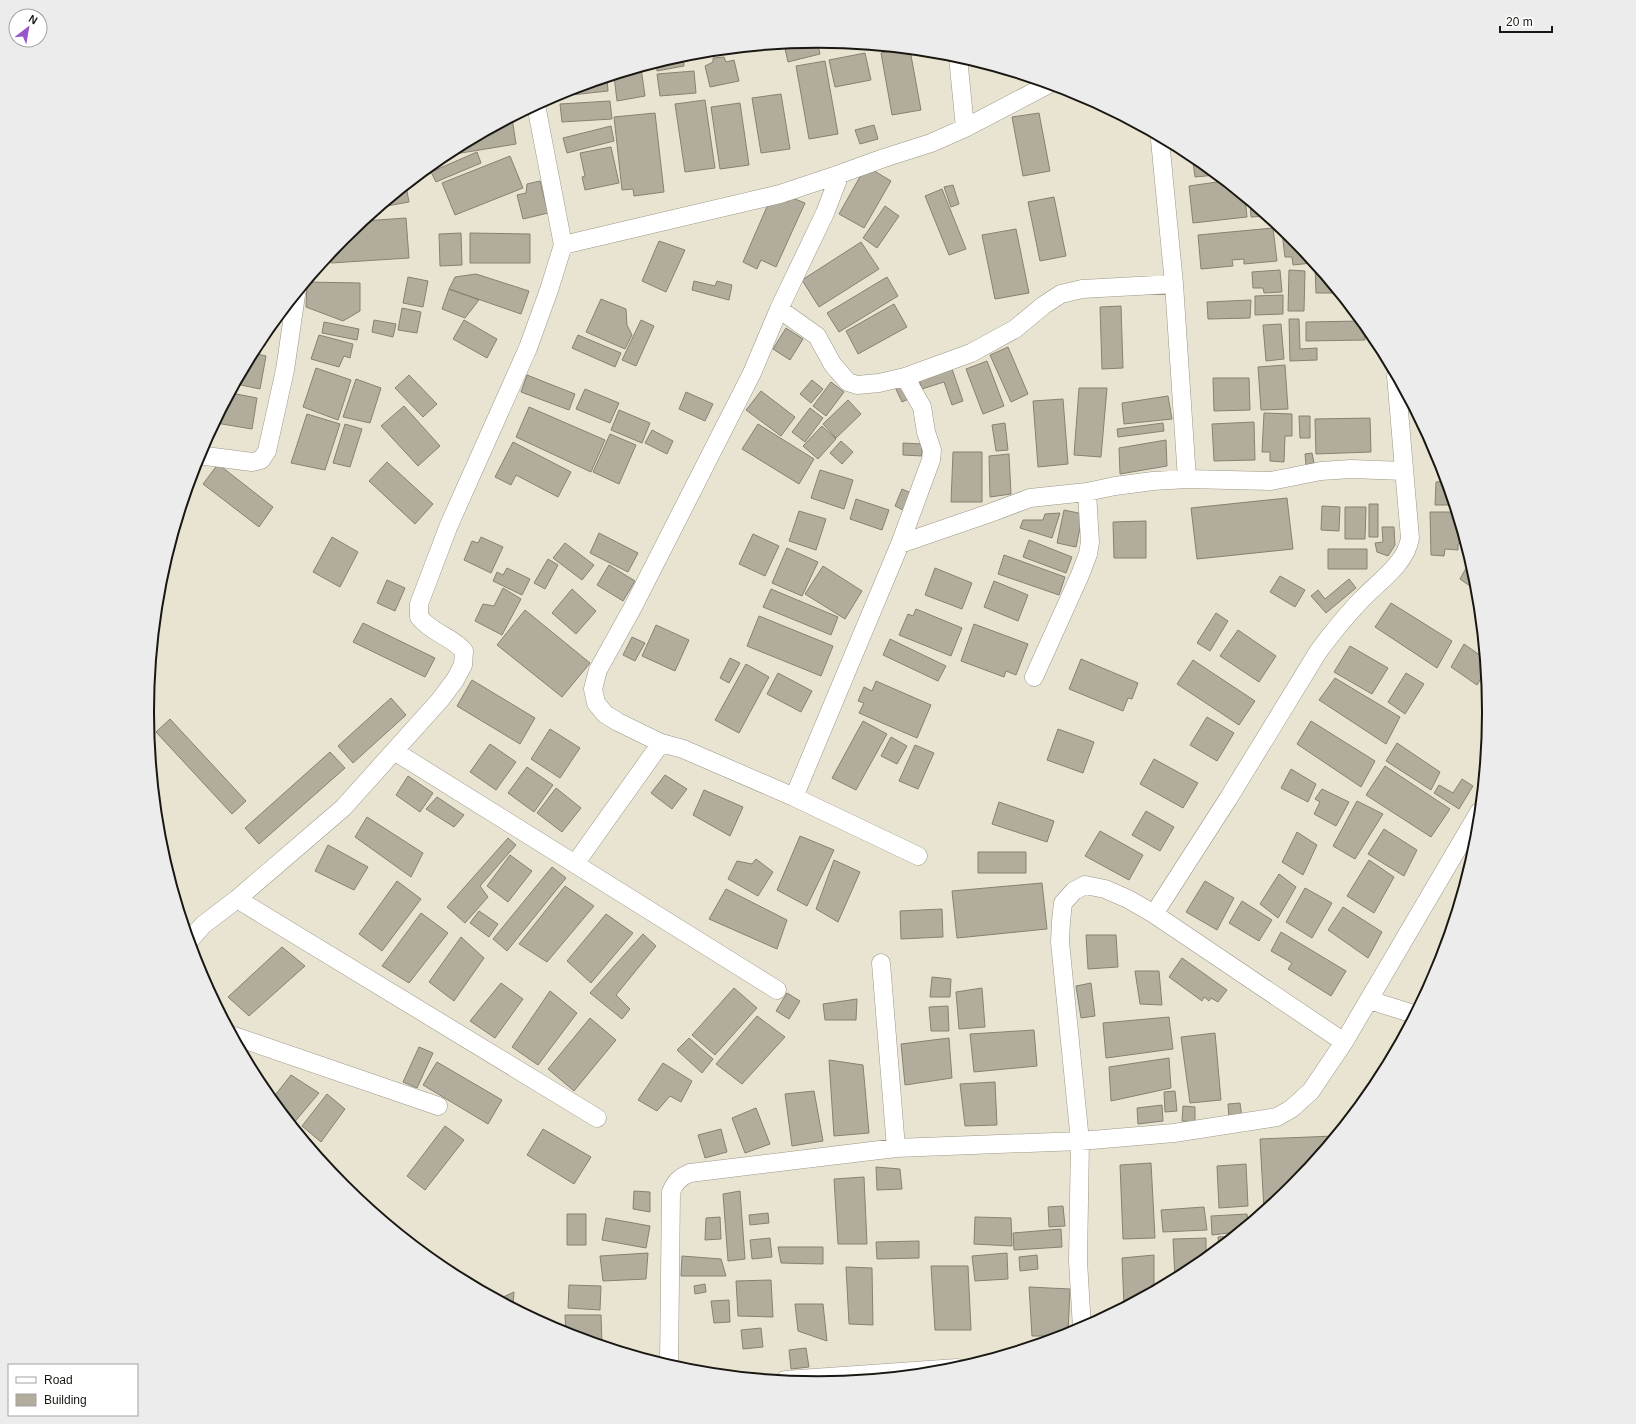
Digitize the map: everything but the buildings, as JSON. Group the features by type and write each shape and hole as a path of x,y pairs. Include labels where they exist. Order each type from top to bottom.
{"street":[{"path":"959,64 965,128"},
{"path":"563,245 780,194 931,143 965,128 1042,87"},
{"path":"193,936 203,925 237,899 343,808 440,700 455,680 463,665 464,651 457,643 437,633 426,625 419,617 419,604 449,525 528,348 549,290 563,245 537,110"},
{"path":"1160,143 1174,284 1187,479"},
{"path":"840,174 825,213 779,309 752,373 726,427 633,607 598,670 592,689 596,703 605,714 618,722 661,743 683,749 794,797 918,856"},
{"path":"779,309 817,336 833,365 848,382 857,385 879,383 905,377 971,353 1015,329 1044,305 1061,294 1082,289 1174,284"},
{"path":"206,456 252,462 261,460 267,451 285,370 295,303"},
{"path":"794,797 900,544 931,460 932,450 926,432 922,407 905,377"},
{"path":"1154,914 1236,786 1318,652 1333,631 1401,560 1409,547 1410,538 1397,387"},
{"path":"900,544 1030,498 1087,492 1115,486 1153,481 1187,479 1271,482 1321,471 1351,469 1404,471"},
{"path":"1034,677 1088,554 1090,542 1087,492"},
{"path":"575,864 661,743"},
{"path":"394,751 776,990"},
{"path":"669,1358 671,1192 674,1184 678,1180 690,1173 896,1148 1080,1140 1174,1133 1277,1117 1291,1109 1311,1091 1344,1042 1472,825"},
{"path":"1082,1321 1078,1261 1080,1140 1060,942 1063,904 1074,891 1084,885 1105,889 1128,899 1154,914 1344,1042"},
{"path":"237,899 597,1118"},
{"path":"881,963 896,1148"},
{"path":"1368,1000 1410,1013"},
{"path":"240,1038 438,1106"},
{"path":"854,1375 868,1374"}]}
